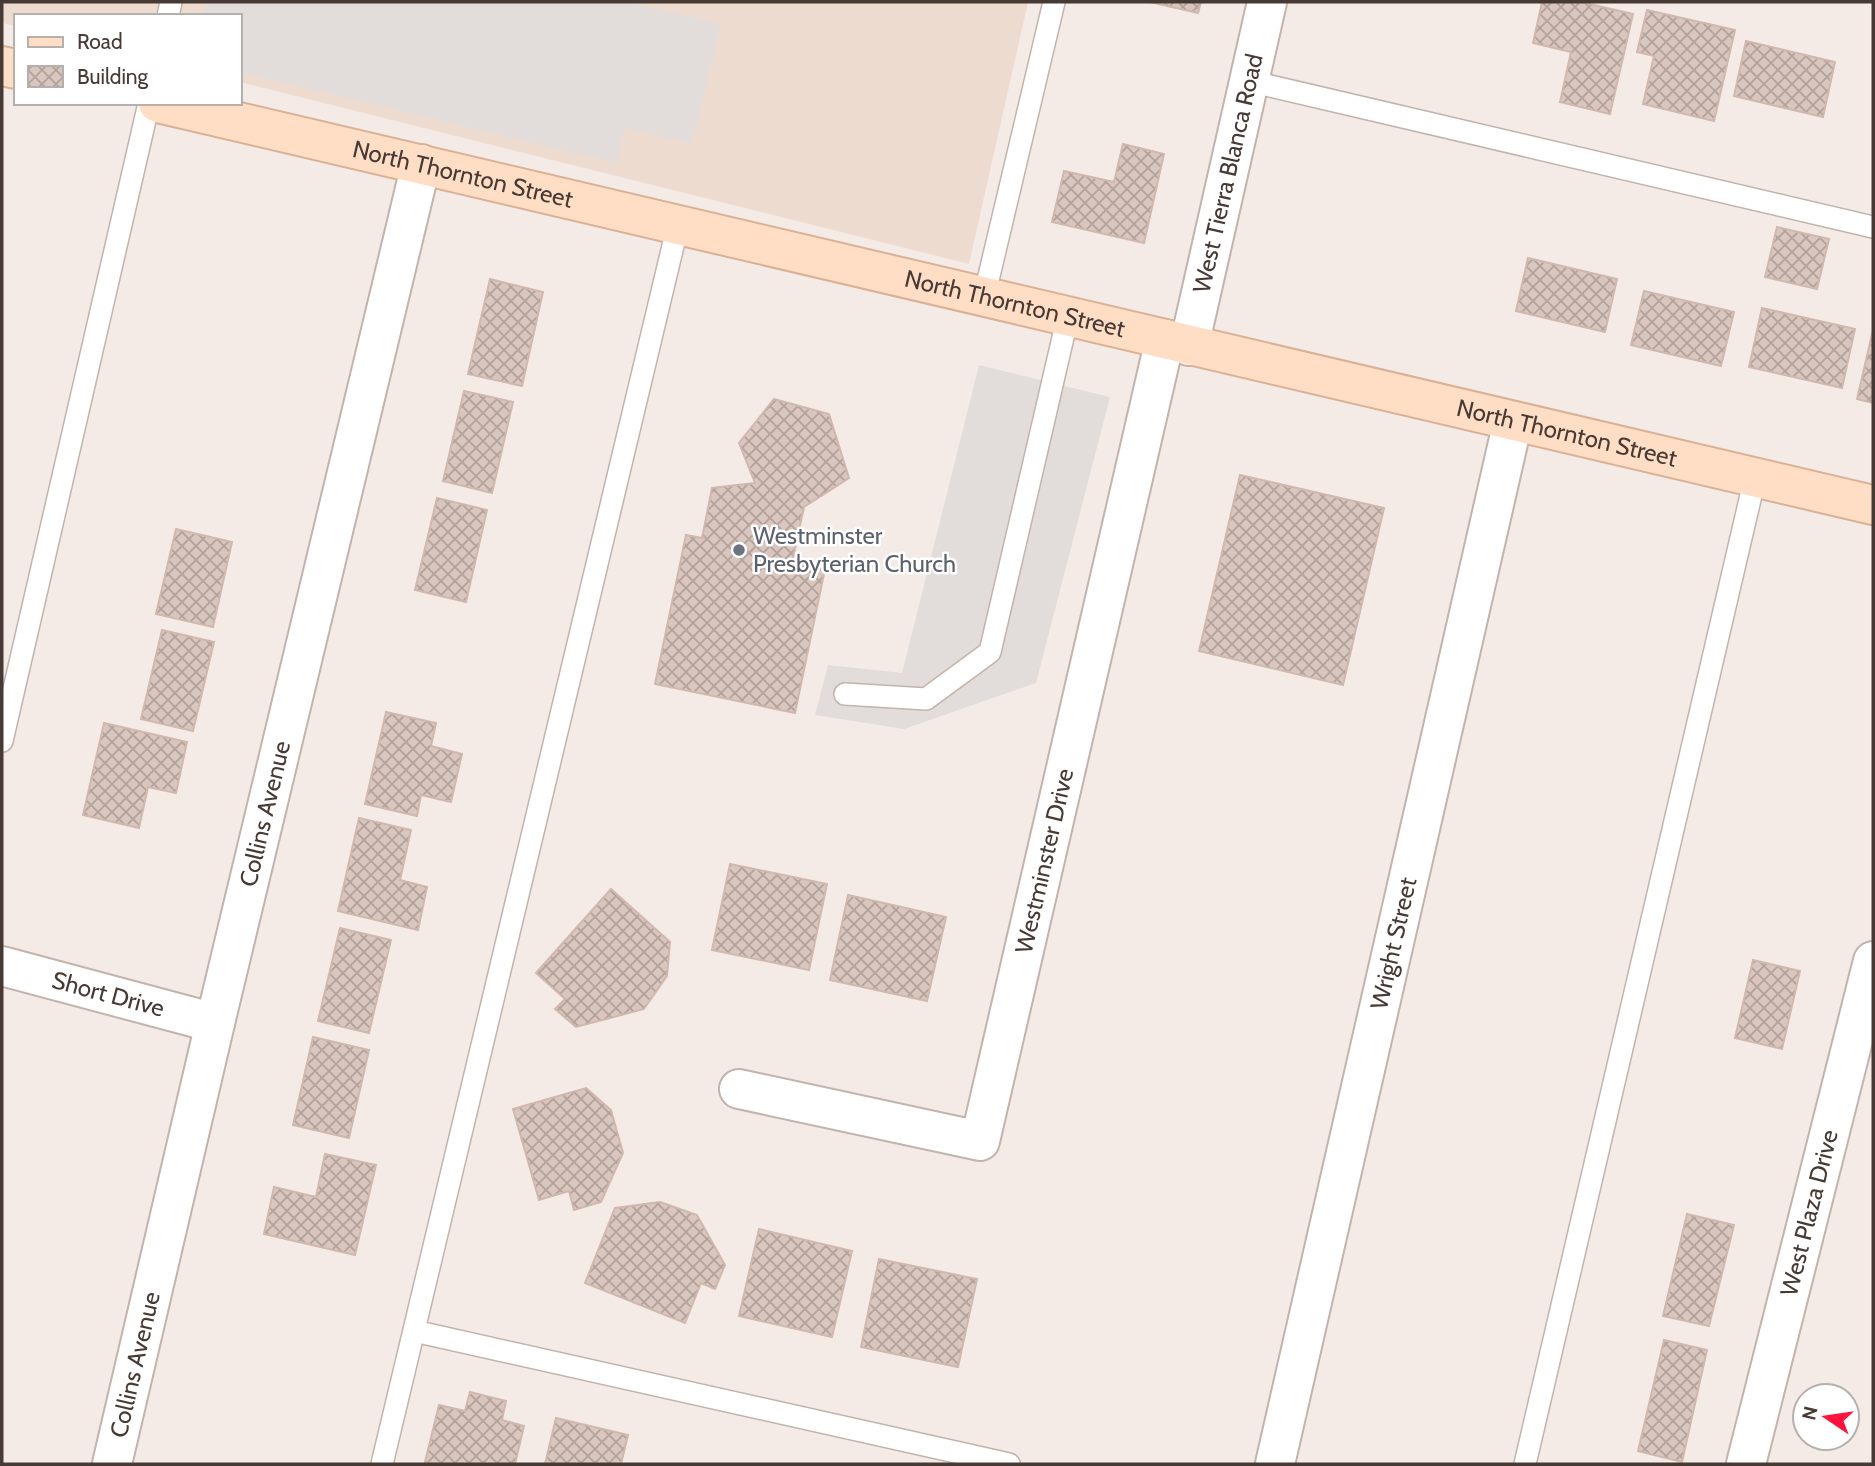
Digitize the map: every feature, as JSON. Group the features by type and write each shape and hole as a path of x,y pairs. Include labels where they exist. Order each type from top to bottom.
{"street":[{"name":"West Tierra Blanca Road","path":"1177,342 1250,81 1267,2"},
{"name":"North Thornton Street","path":"167,105 1873,505"},
{"name":"Collins Avenue","path":"112,1464 421,164"},
{"name":"Westminster Drive","path":"739,1089 980,1141 1177,342"},
{"name":"Wright Street","path":"1275,1464 1513,421"},
{"name":"West Plaza Drive","path":"1746,1464 1873,961"},
{"name":"Short Drive","path":"2,966 215,1023"}],"lane":[{"path":"984,297 1054,2"},
{"path":"1250,81 1873,227"},
{"path":"2,741 149,105"},
{"path":"382,1464 678,225"},
{"path":"845,694 926,699 990,652 1068,316"},
{"path":"1525,1464 1755,478"},
{"path":"414,1331 1009,1464"}],"shaded area":[{"path":"2,2 1028,2 969,264 242,82 242,14 14,14 14,26 2,23"},
{"path":"207,2 627,2 721,24 692,144 625,128 617,163 242,72 242,14 204,14"},
{"path":"979,365 1110,397 1036,683 904,729 815,715 828,665 902,673"}],"building":[{"path":"1150,2 1201,2 1198,13"},
{"path":"1542,2 1581,2 1633,14 1610,114 1560,102 1571,52 1533,43"},
{"path":"1647,10 1735,30 1714,121 1643,104 1654,56 1637,52"},
{"path":"1746,41 1835,62 1823,117 1734,96"},
{"path":"1123,144 1164,154 1144,243 1052,222 1064,171 1114,182"},
{"path":"1777,227 1829,239 1817,289 1765,277"},
{"path":"1528,258 1617,279 1605,332 1516,311"},
{"path":"490,279 543,292 522,386 468,374"},
{"path":"1644,291 1734,312 1721,366 1631,345"},
{"path":"1762,308 1855,329 1842,388 1749,367"},
{"path":"1873,330 1873,403 1857,399"},
{"path":"464,391 513,402 492,493 443,481"},
{"name":"Westminster Presbyterian Church","path":"774,399 829,414 849,478 804,507 792,563 825,569 795,713 655,684 686,535 702,538 712,488 755,483 739,443"},
{"path":"1240,475 1384,508 1343,685 1199,651"},
{"path":"437,498 487,510 466,602 415,590"},
{"path":"176,529 232,542 213,627 156,614"},
{"path":"162,630 214,642 193,731 141,719"},
{"path":"386,712 436,723 431,746 462,754 451,802 421,795 417,816 365,804"},
{"path":"104,723 187,742 176,793 148,787 139,828 83,815"},
{"path":"359,818 411,830 400,880 427,887 418,930 338,911"},
{"path":"730,864 827,884 809,970 712,950"},
{"path":"611,889 670,942 667,976 644,1009 576,1027 555,1009 565,999 536,973"},
{"path":"848,895 946,917 927,1001 830,980"},
{"path":"340,928 391,940 369,1033 318,1021"},
{"path":"1753,960 1800,971 1782,1049 1735,1038"},
{"path":"313,1037 369,1050 349,1138 293,1125"},
{"path":"586,1088 611,1110 623,1153 601,1202 574,1210 569,1191 539,1200 513,1109"},
{"path":"325,1154 376,1165 355,1255 264,1234 274,1187 316,1197"},
{"path":"660,1202 697,1215 725,1265 715,1289 701,1283 685,1323 585,1283 615,1208"},
{"path":"1687,1214 1734,1225 1709,1326 1663,1316"},
{"path":"759,1229 852,1251 832,1337 739,1316"},
{"path":"879,1259 977,1279 958,1367 861,1347"},
{"path":"1664,1340 1707,1350 1682,1462 1638,1451"},
{"path":"470,1392 506,1401 502,1420 524,1426 515,1464 425,1462 439,1405 465,1411"},
{"path":"556,1418 628,1435 621,1464 545,1464"}],"place":[{"name":"Westminster Presbyterian Church","path":"739,550"}]}
